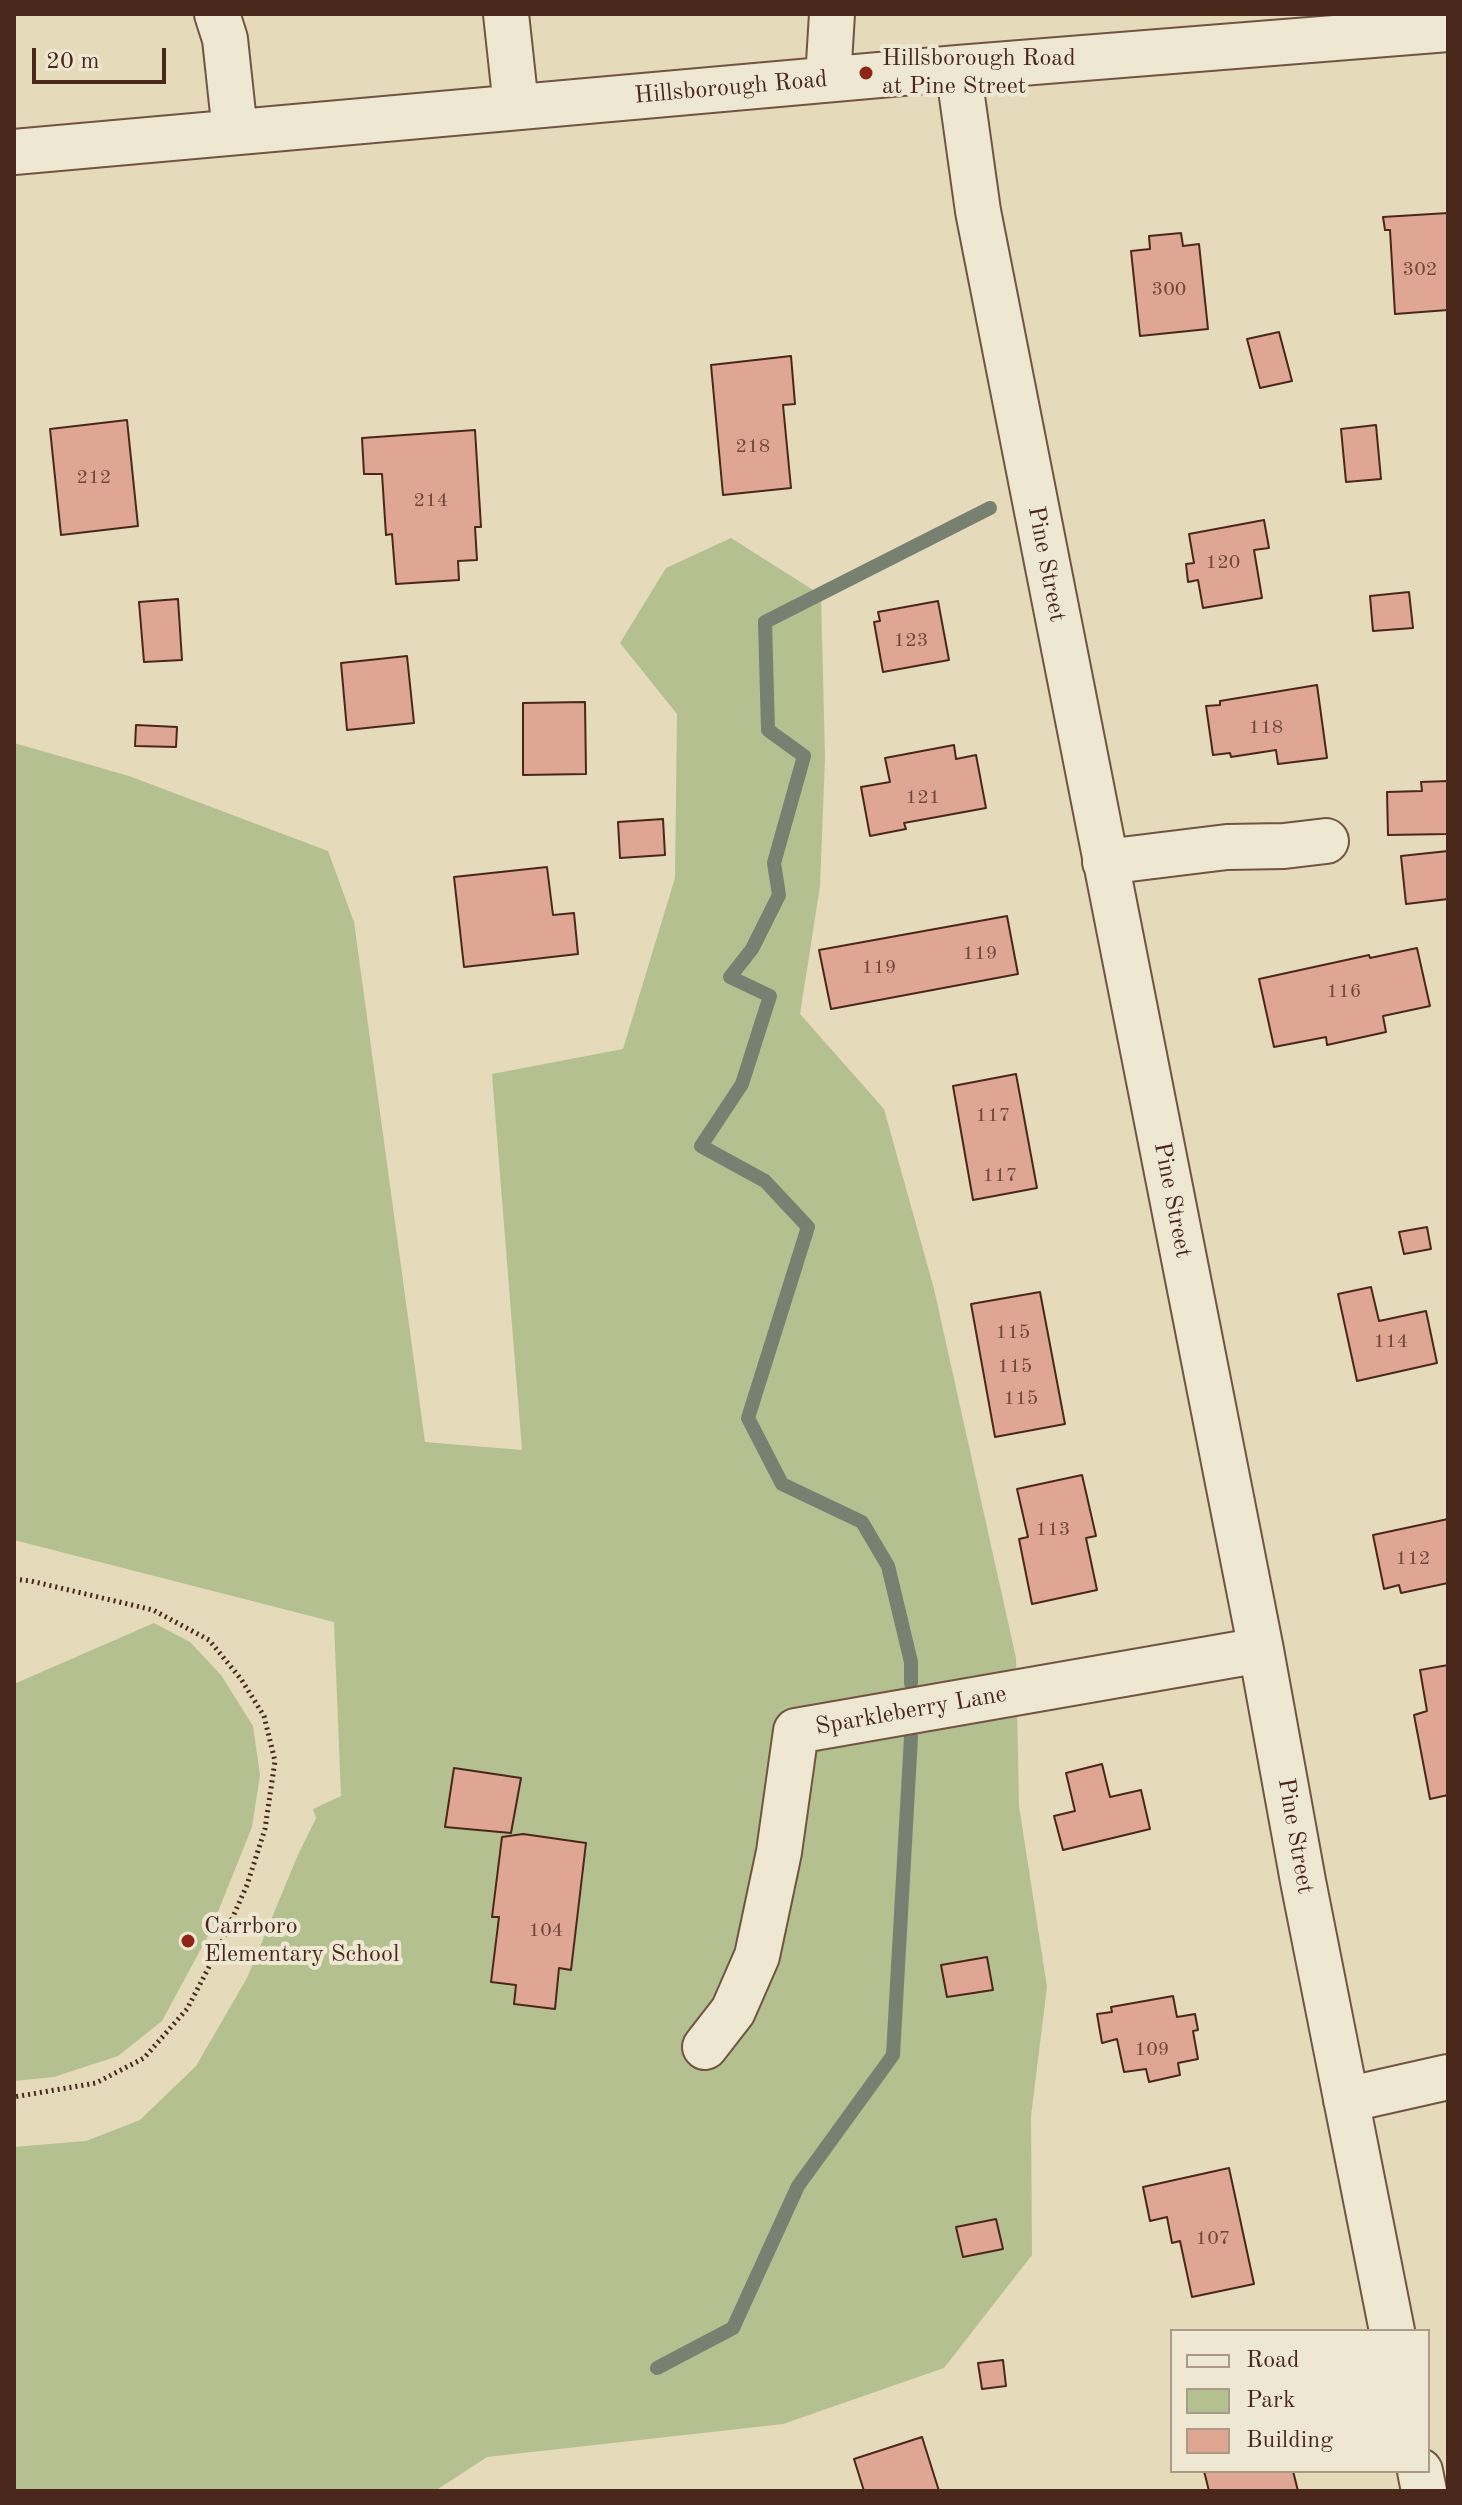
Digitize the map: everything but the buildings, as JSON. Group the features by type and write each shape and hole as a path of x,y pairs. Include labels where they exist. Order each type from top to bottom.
{"street":[{"path":"217,14 225,39 235,132"},
{"path":"506,14 516,106"},
{"path":"828,79 832,14"},
{"name":"Hillsborough Road","path":"14,152 828,79 1448,29"},
{"name":"Pine Street","path":"958,68 978,211 1392,2329"},
{"path":"1105,862 1227,847 1284,846 1326,841"},
{"name":"Sparkleberry Lane","path":"705,2047 733,2011 757,1956 779,1852 796,1731 1261,1650"},
{"path":"1346,2100 1448,2077"}],"path":[{"path":"14,1579 153,1610 209,1640 241,1679 264,1716 275,1761 265,1829 247,1885 187,2009 144,2058 96,2083 14,2097"}],"green space":[{"path":"731,538 821,595 825,758 820,886 800,1014 884,1109 934,1289 1016,1658 1019,1806 1047,1987 1031,2116 1032,2255 944,2368 783,2424 487,2457 435,2491 14,2491 14,2147 86,2141 140,2120 196,2066 247,1978 316,1818 313,1809 341,1796 334,1622 14,1540 14,743 129,776 328,851 354,922 425,1442 522,1450 492,1074 623,1049 675,878 677,714 620,643 666,568"},
{"path":"154,1623 190,1642 221,1675 253,1726 260,1775 252,1827 209,1934 162,2021 118,2056 54,2077 14,2081 14,1684"}],"waterway":[{"path":"911,1683 911,1662 888,1566 862,1522 782,1484 748,1418 808,1227 765,1181 701,1146 742,1084 770,996 730,977 752,949 779,895 774,863 804,756 768,730 765,622 990,508"},
{"path":"657,2368 733,2328 798,2186 893,2055 911,1737"}],"place":[{"name":"Hillsborough Road at Pine Street","path":"866,73"},
{"name":"Carrboro Elementary School","path":"188,1941"}]}
